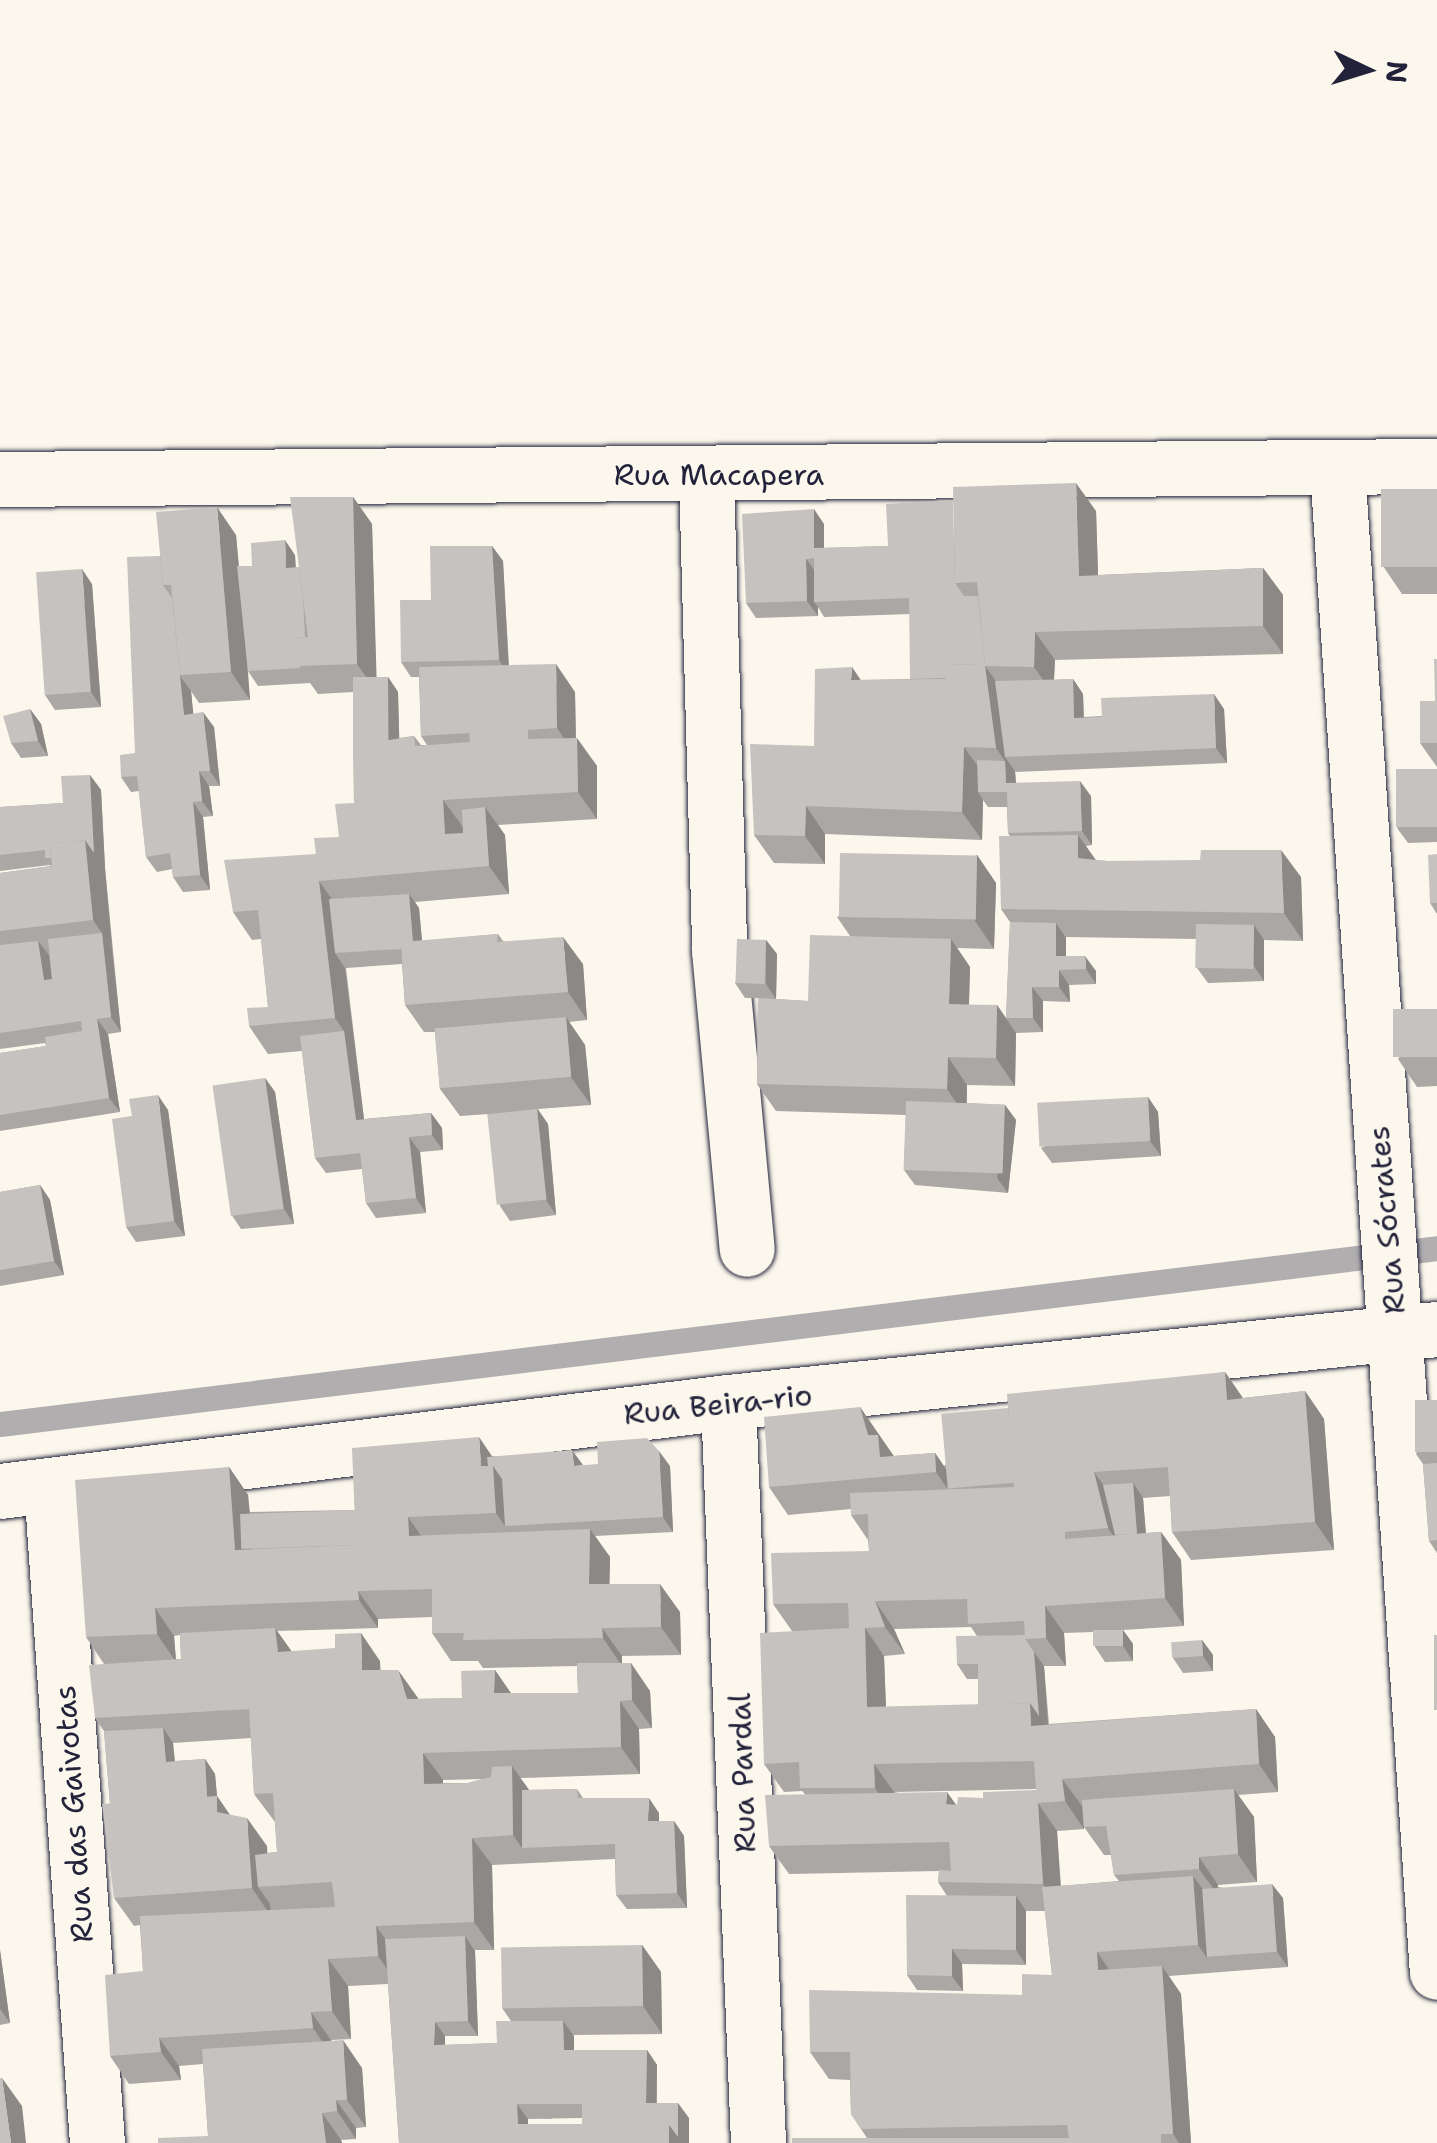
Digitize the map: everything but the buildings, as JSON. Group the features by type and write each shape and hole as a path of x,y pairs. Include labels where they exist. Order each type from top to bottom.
{"street":[{"name":"Rua Macapera","path":"0,479 706,476 1437,466"},
{"name":"Rua Sócrates","path":"1337,468 1382,1172 1409,1323 1437,1972"},
{"path":"706,476 719,950 747,1249"},
{"name":"Rua Beira-rio","path":"25,1488 1409,1323"},
{"name":"Rua Pardal","path":"728,1402 758,2143"},
{"name":"Rua das Gaivotas","path":"25,1488 97,2143"}],"waterway":[{"path":"0,1424 1437,1248"}]}
